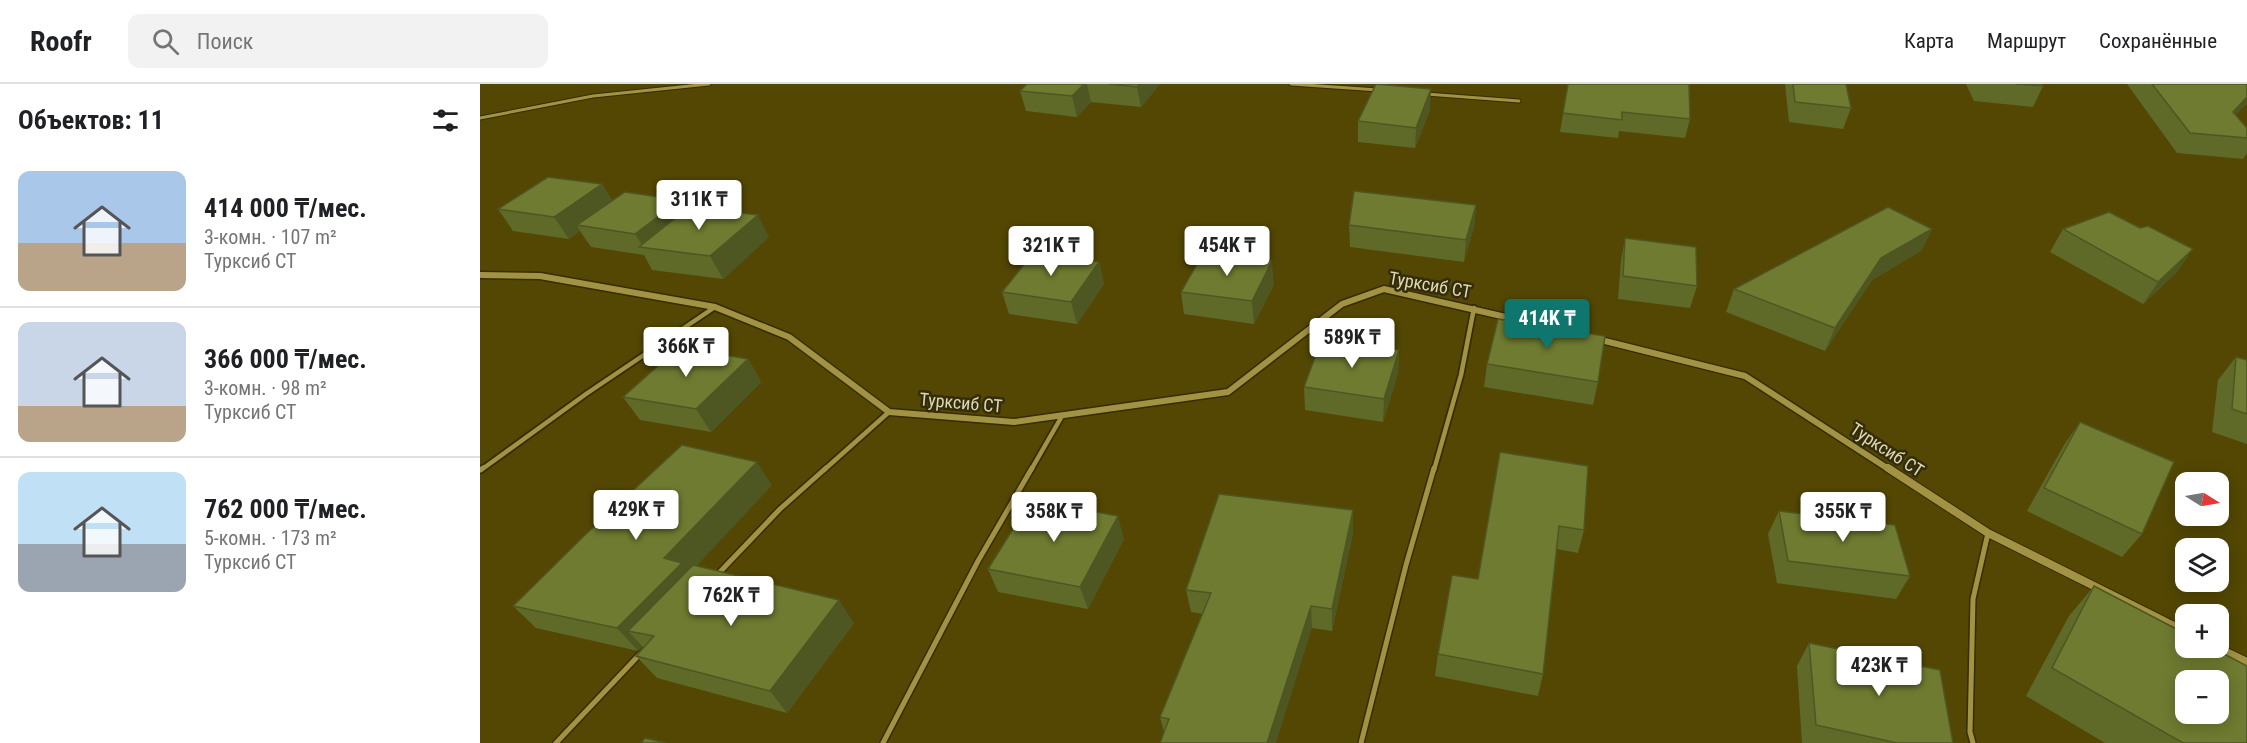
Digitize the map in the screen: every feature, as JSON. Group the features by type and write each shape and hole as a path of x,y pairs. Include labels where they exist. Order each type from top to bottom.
{"street":[{"path":"480,275 540,276 715,307 789,337 889,412"},
{"name":"Турксиб СТ","path":"889,412 1014,422 1228,392 1342,304 1384,289 1576,333"},
{"name":"Турксиб СТ","path":"1587,336 1745,376 1988,533 2175,626"},
{"path":"2229,653 2247,662"}],"lane":[{"path":"480,118 592,96 709,84"},
{"path":"1291,84 1383,91"},
{"path":"1417,93 1519,101"},
{"path":"480,470 586,394 715,307"},
{"path":"1361,743 1406,565 1461,375 1474,308"},
{"path":"710,582 780,509 889,412"},
{"path":"883,743 978,561 1062,416"},
{"path":"1973,743 1970,732 1973,599 1988,533"},
{"path":"556,743 647,647"}],"building":[{"path":"1027,84 1084,84 1072,96 1020,91"},
{"path":"1109,84 1140,84 1137,87"},
{"path":"1376,84 1431,89 1416,128 1358,121"},
{"path":"1568,84 1689,84 1690,119 1622,112 1622,120 1563,113"},
{"path":"1793,84 1846,84 1851,108 1795,102"},
{"path":"2016,84 2042,84 2043,86"},
{"path":"2152,84 2247,84 2247,97 2233,112 2247,128 2247,138 2190,133"},
{"path":"548,177 602,184 554,217 498,209"},
{"path":"1354,191 1476,205 1466,240 1349,225"},
{"path":"625,192 680,200 635,234 577,225"},
{"path":"689,207 758,215 710,256 639,247"},
{"path":"1888,207 1932,229 1881,258 1835,328 1734,289"},
{"path":"2109,212 2140,228 2148,226 2193,249 2158,282 2063,229"},
{"path":"1625,238 1696,247 1697,286 1623,276"},
{"path":"1034,252 1099,262 1071,302 1002,292"},
{"path":"1204,252 1272,261 1252,301 1181,292"},
{"path":"1498,319 1605,336 1598,382 1487,364"},
{"path":"1322,338 1399,350 1384,399 1304,387"},
{"path":"679,347 748,359 696,409 623,397"},
{"path":"2236,357 2247,360 2247,414 2232,409"},
{"path":"2080,422 2174,462 2142,534 2044,488"},
{"path":"682,445 757,462 664,558 682,563 617,628 513,606 587,533"},
{"path":"1500,452 1588,466 1584,530 1559,526 1543,674 1438,654 1452,575 1478,579"},
{"path":"1219,494 1353,510 1332,609 1311,606 1267,743 1160,743 1169,719 1160,717 1211,593 1186,590"},
{"path":"1031,500 1118,516 1080,587 988,569"},
{"path":"1779,511 1895,525 1910,576 1788,561"},
{"path":"693,565 839,600 770,691 636,656 654,636 628,631"},
{"path":"2094,586 2175,628 2175,658 2229,656 2247,666 2247,743 2183,743 2052,668"},
{"path":"1809,643 1940,670 1953,743 1897,743 1816,725"},
{"path":"645,738 666,743 641,743"}]}
